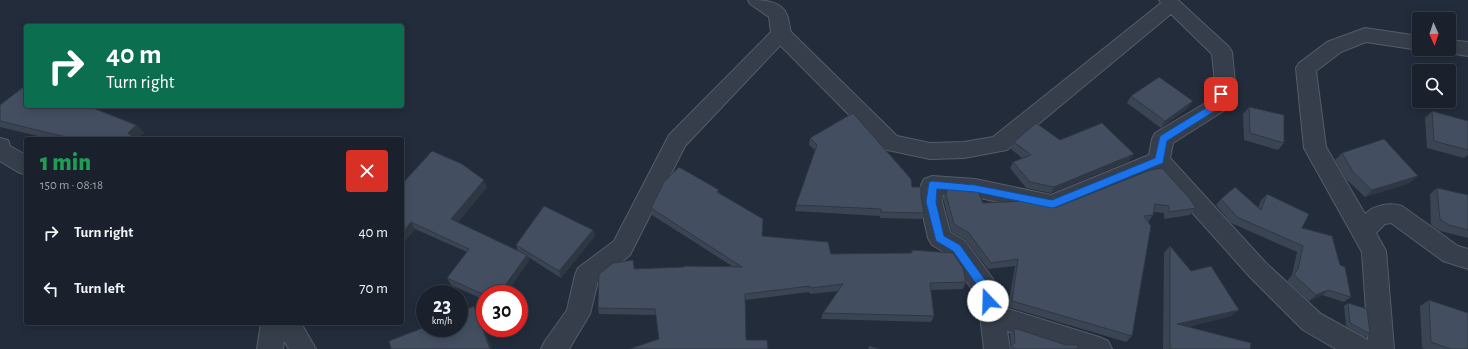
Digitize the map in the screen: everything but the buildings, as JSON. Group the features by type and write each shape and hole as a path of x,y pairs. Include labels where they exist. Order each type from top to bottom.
{"street":[{"path":"757,0 778,14 781,34 891,143 930,151 964,150 999,144 1170,2 1222,52 1225,83 1218,105 1163,139 1159,160"},
{"path":"554,349 578,314 587,275 622,248 677,141 781,34"},
{"path":"1381,349 1374,251 1315,148 1306,68 1334,47 1366,35 1412,42"},
{"path":"1456,48 1468,49"},
{"path":"0,146 2,151 24,165"},
{"path":"997,349 992,315 984,287 957,248 940,238 931,202 932,185 975,188 1052,204 1159,160"},
{"path":"1159,160 1258,270 1312,322 1359,349"},
{"path":"1363,231 1378,216 1394,213 1451,254 1468,259"},
{"path":"992,315 1099,349"},
{"path":"270,349 274,325"},
{"path":"286,325 303,349"}],"route":[{"path":"988,301 984,287 957,248 940,238 931,202 932,185 975,188 1052,204 1159,160 1163,139 1218,105 1221,94"}]}
